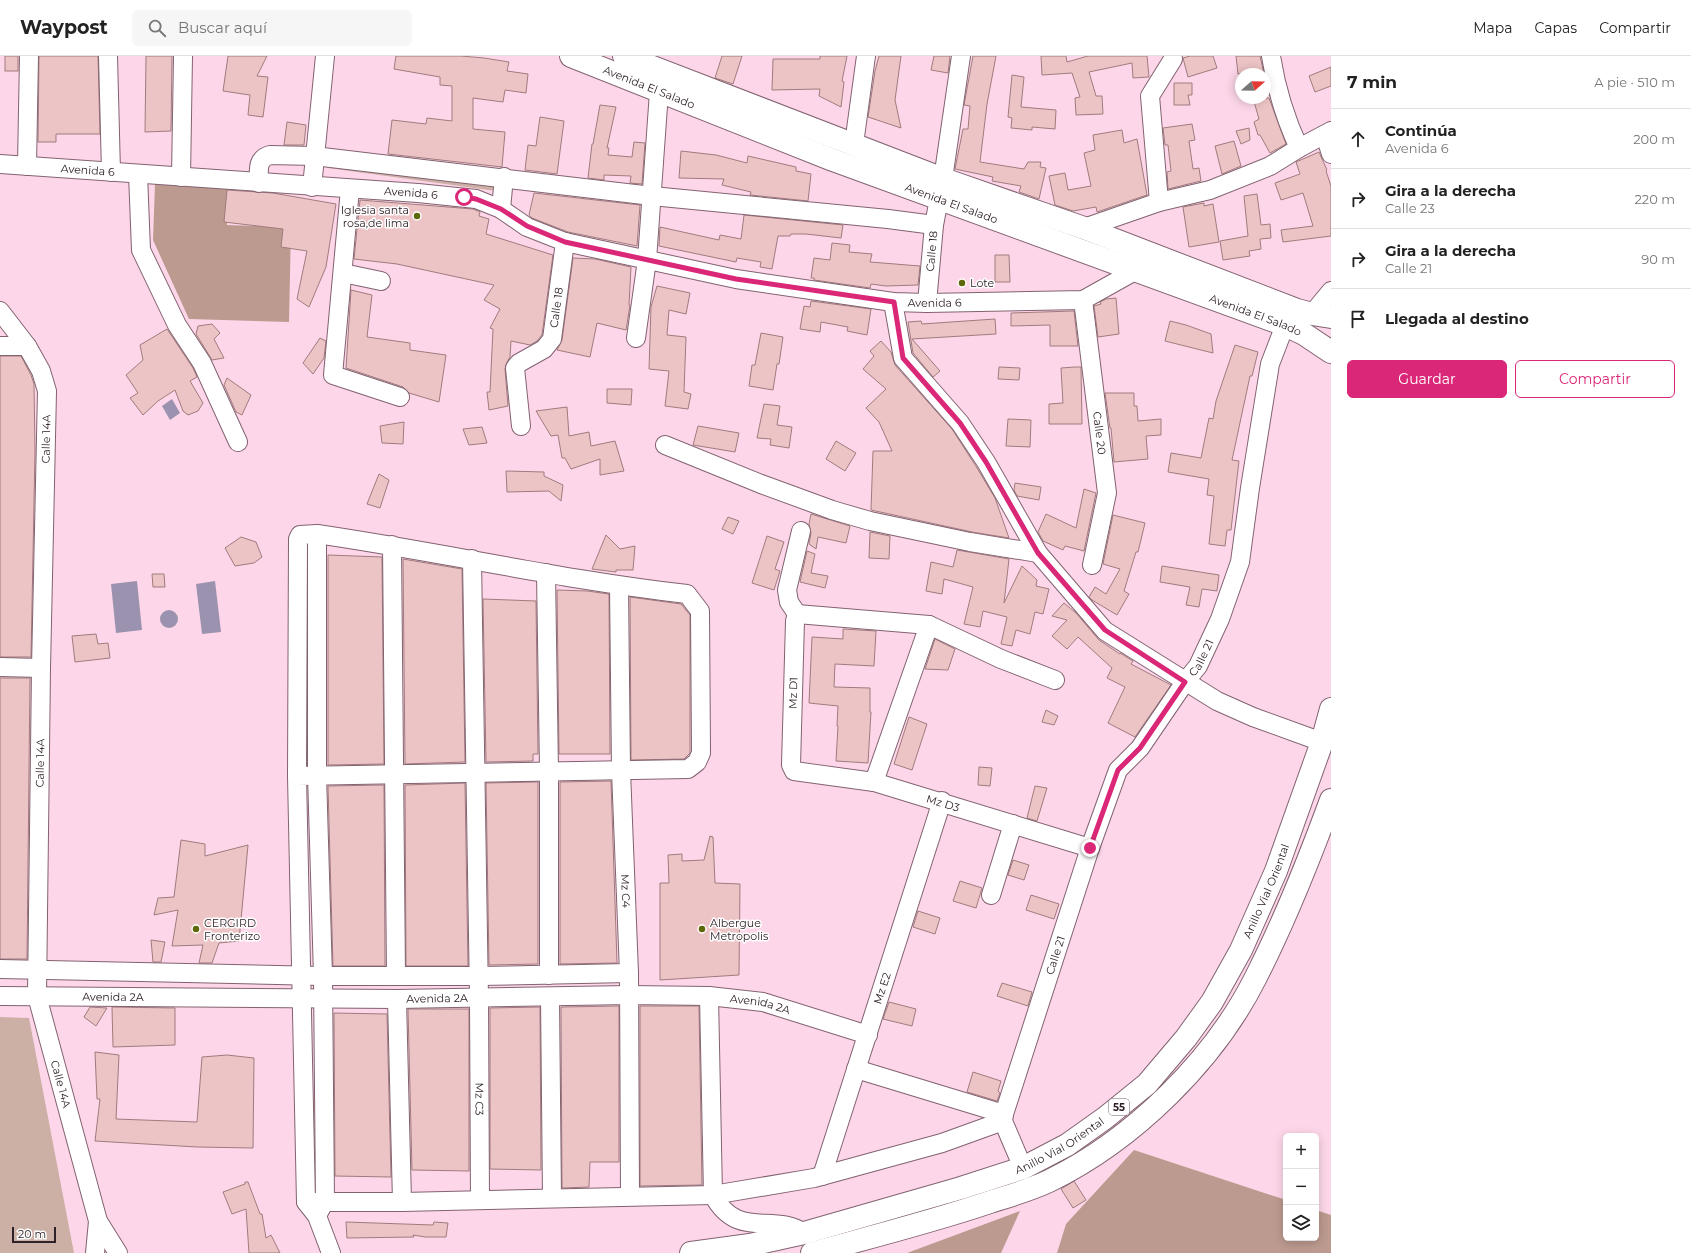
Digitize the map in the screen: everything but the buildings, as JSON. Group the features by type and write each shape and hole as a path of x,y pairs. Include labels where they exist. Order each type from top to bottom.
{"main road":[{"name":"Avenida El Salado","path":"571,56 833,160 1084,228 1321,315"},
{"name":"Avenida El Salado","path":"624,56 650,60 854,144 941,189 1135,271 1285,325 1304,334 1331,352"},
{"name":"Anillo Vial Oriental","path":"691,1253 750,1245 804,1233 962,1188 1023,1168 1068,1145 1105,1118 1147,1084 1186,1038 1212,1002 1241,950 1276,871 1322,742 1331,709"},
{"name":"Anillo Vial Oriental","path":"812,1253 965,1210 1048,1181 1082,1163 1123,1133 1163,1099 1202,1058 1230,1020 1256,978 1302,878 1331,800"}],"street":[{"path":"27,166 30,56"},
{"path":"108,56 112,172"},
{"path":"181,177 183,56"},
{"path":"312,187 325,56"},
{"path":"854,144 866,56"},
{"name":"Calle 18","path":"927,303 934,225 941,189 961,56"},
{"path":"1271,56 1274,78 1289,126 1299,148"},
{"path":"1159,202 1150,96 1173,59"},
{"path":"636,338 647,260 660,92"},
{"path":"1084,228 1159,202 1210,190 1270,166 1299,148 1328,133 1331,154"},
{"path":"258,183 260,161 264,157 270,155 314,156 504,177 652,196 888,219 934,225"},
{"name":"Avenida 6","path":"0,164 464,197 476,199 501,209 527,226 565,242 736,279 894,302 927,303 1083,300 1135,271"},
{"path":"138,174 141,250 177,325 202,363 238,442"},
{"path":"501,209 504,177"},
{"path":"350,189 333,375 400,397"},
{"name":"Calle 18","path":"521,426 515,368 519,363 544,350 552,339 565,242"},
{"path":"343,274 381,281"},
{"path":"1321,315 1331,291"},
{"name":"Calle 20","path":"1083,300 1107,493 1092,565"},
{"path":"894,302 903,358 963,428 986,462 1038,553 1105,630 1217,701 1253,717 1322,742"},
{"name":"Calle 14A","path":"0,311 27,346 41,370 47,391 41,668 37,996 98,1221 118,1253"},
{"name":"Calle 21","path":"1003,1118 1090,848 1118,770 1140,748 1185,682 1198,666 1220,619 1240,562 1254,458 1270,364 1285,325"},
{"path":"0,346 27,346"},
{"path":"665,445 761,484 832,510 870,521 970,542 1038,553"},
{"path":"801,531 787,590 789,602 797,614 929,625 1001,660 1055,680"},
{"path":"317,534 317,775 323,976 321,1209 331,1253"},
{"path":"296,776 688,769 697,762 701,752 700,611 687,594 619,586 392,545 317,534 300,535 298,539 296,776 306,1202 321,1209 402,1202 713,1194 822,1176 942,1143 1003,1118"},
{"path":"392,545 396,976"},
{"name":"Mz C3","path":"472,559 479,976 480,1200"},
{"path":"546,573 549,771 549,975"},
{"name":"Mz C4","path":"619,586 621,770 629,973 630,1196"},
{"name":"Mz D1","path":"794,771 791,765 794,621 797,614"},
{"path":"874,782 929,625"},
{"path":"0,667 41,668"},
{"name":"Mz D3","path":"794,771 874,782 942,801 1090,848"},
{"name":"Mz E2","path":"822,1176 942,801"},
{"path":"991,895 1013,824"},
{"name":"Avenida 2A","path":"0,969 323,976 479,976 629,973"},
{"path":"180,973 180,997"},
{"name":"Avenida 2A","path":"0,996 397,999 629,995 709,996 763,1002 868,1035"},
{"path":"709,996 713,1194 719,1205 727,1213 750,1224 796,1228 804,1233"},
{"path":"550,997 552,1198"},
{"path":"397,999 402,1202"},
{"path":"856,1069 1003,1118 1023,1168"},
{"name":"Calle 14A","path":"95,1253 98,1221"}],"shaded area":[{"path":"329,158 498,182 496,191 328,168"},
{"path":"155,184 228,187 227,225 291,227 289,322 189,319 153,240"},
{"path":"172,399 180,413 170,420 162,406"},
{"path":"137,581 142,630 116,633 111,584"},
{"path":"215,581 221,632 202,634 196,584"},
{"path":"169,610 175,613 178,619 175,625 169,628 163,625 160,619 163,613"},
{"path":"0,1017 29,1018 74,1253 0,1253"},
{"path":"1134,1150 1283,1199 1283,1241 1319,1241 1319,1211 1331,1215 1331,1253 1057,1253 1066,1224"},
{"path":"1020,1211 1001,1253 907,1253"}],"place":[{"name":"Iglesia santa rosa,de lima","path":"417,216"},
{"name":"Lote","path":"962,283"},
{"name":"CERGIRD Fronterizo","path":"196,929"},
{"name":"Albergue Metropolis","path":"702,929"}],"route":[{"path":"464,197 476,199 501,209 527,226 565,242 736,279 894,302 903,358 960,423 986,462 1038,553 1105,630 1185,682 1140,748 1118,770 1090,848"}]}
